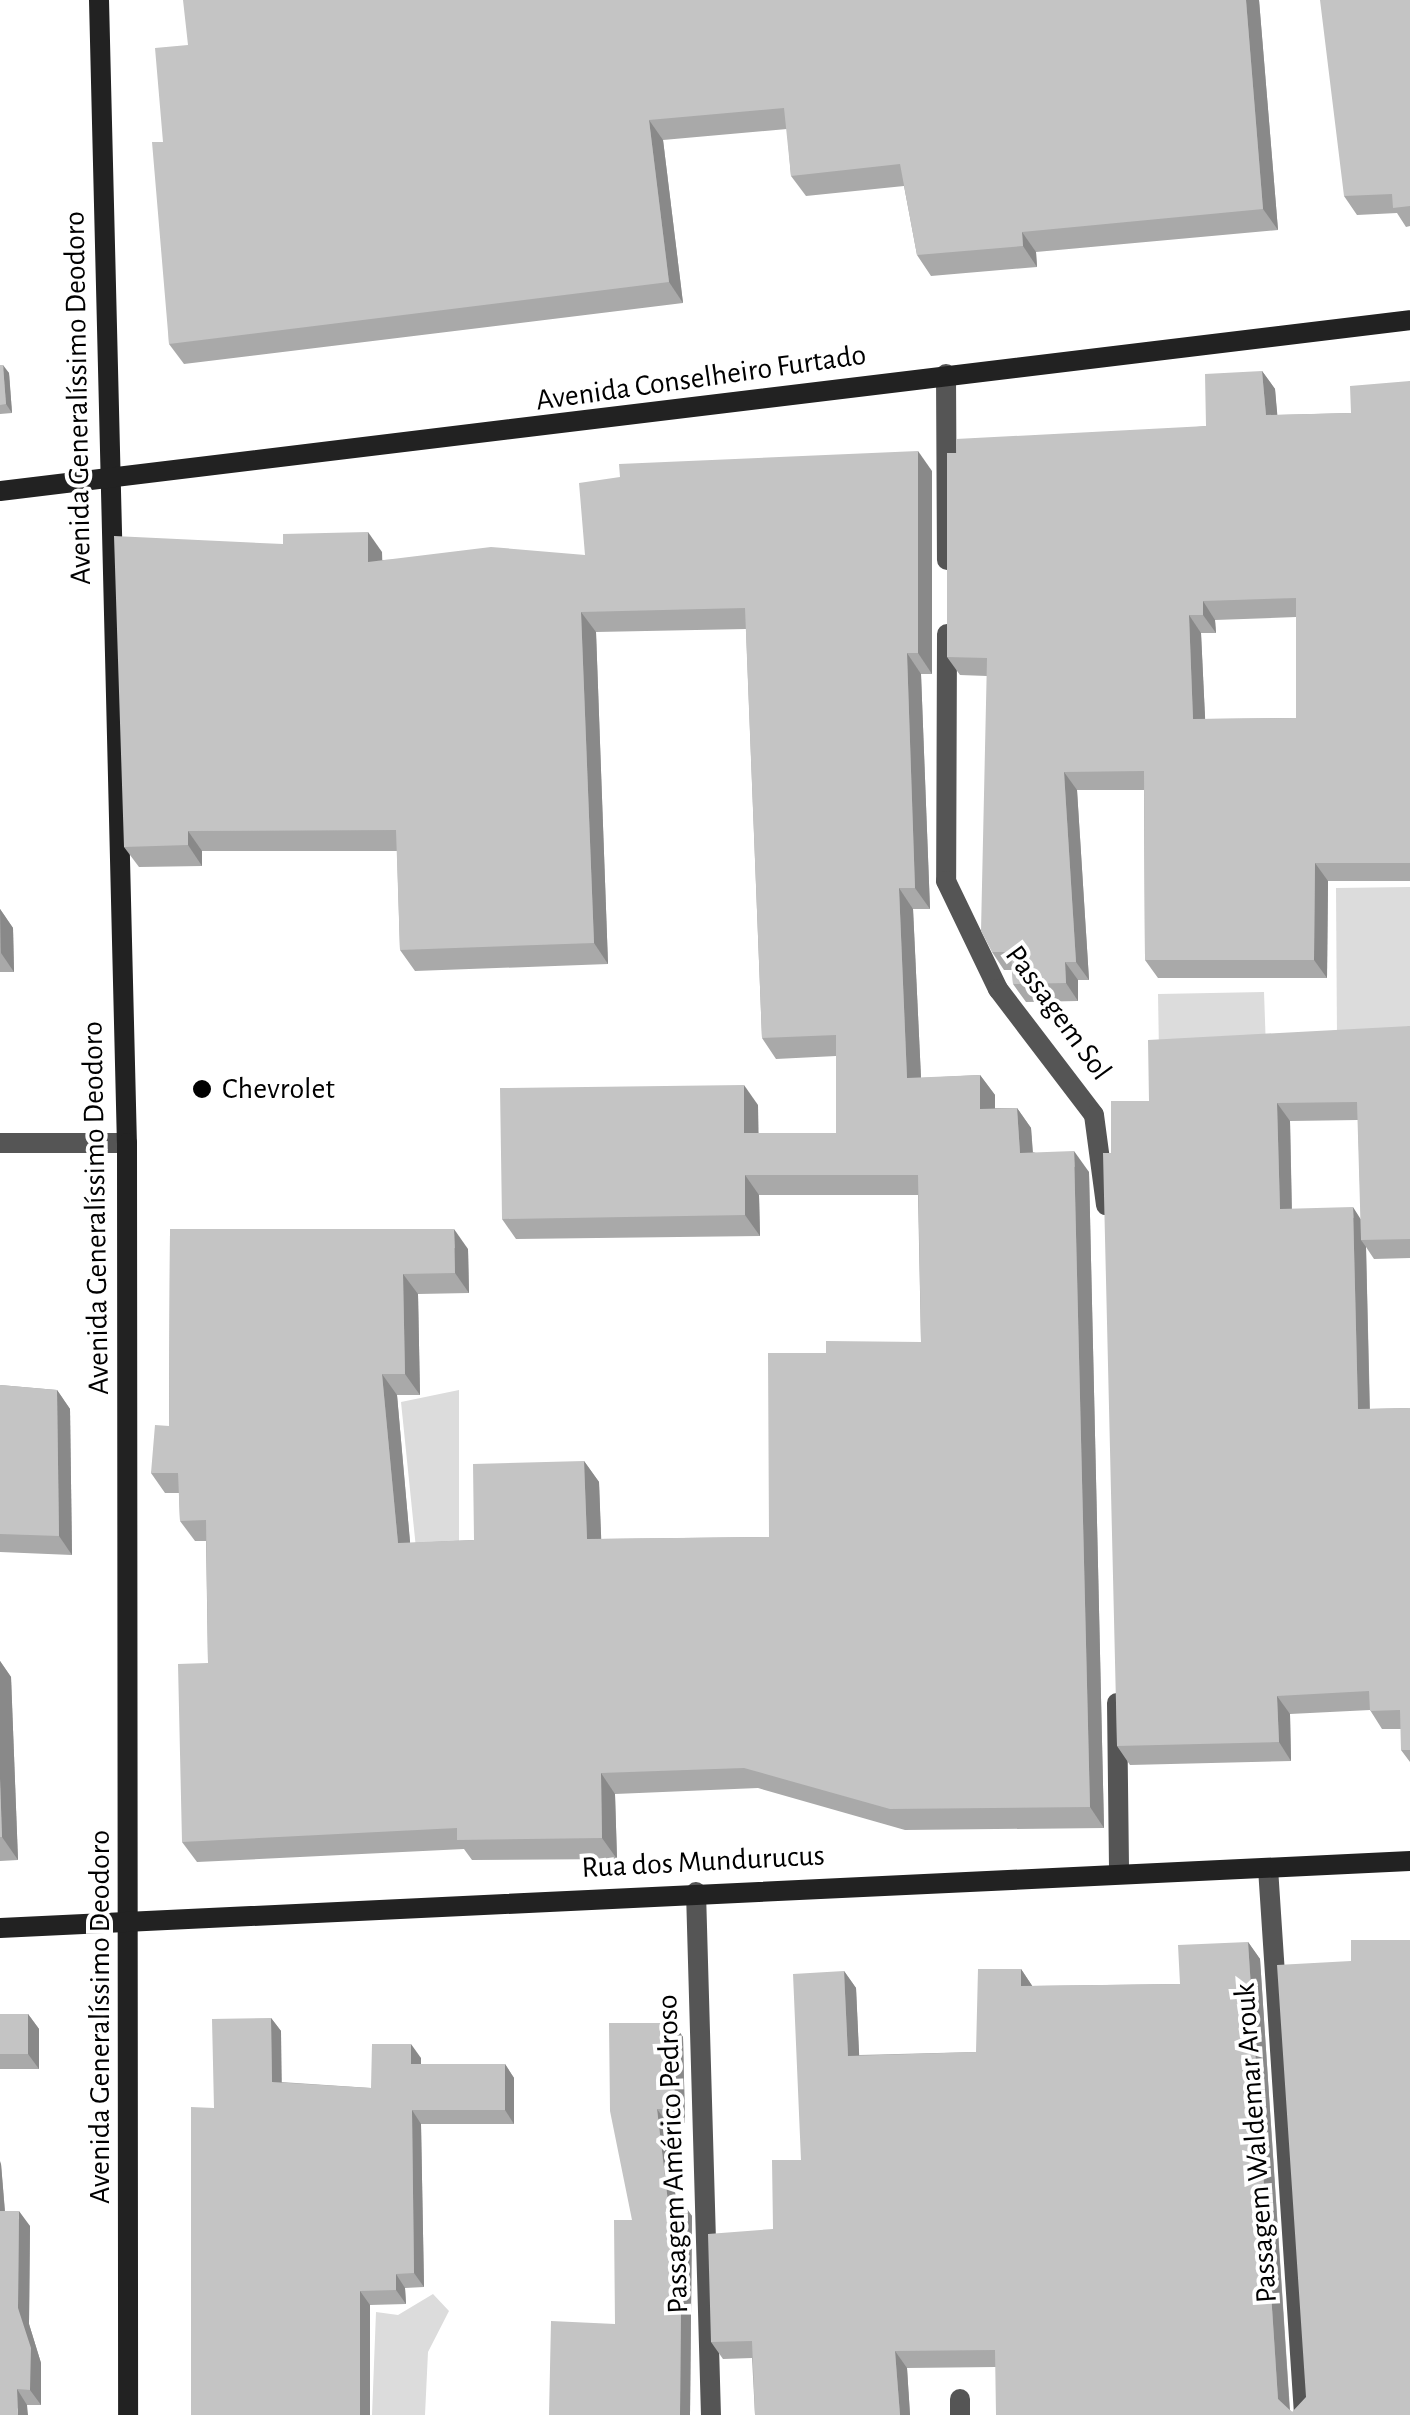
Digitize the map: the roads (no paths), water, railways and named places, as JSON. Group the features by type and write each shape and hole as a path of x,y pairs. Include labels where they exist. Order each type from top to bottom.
{"street":[{"name":"Avenida Generalíssimo Deodoro","path":"99,0 127,1142 132,1922 128,2415"},
{"name":"Avenida Conselheiro Furtado","path":"0,491 680,415 946,374 1410,320"},
{"name":"Passagem Sol","path":"946,374 946,881 998,989 1094,1114 1107,1225"},
{"path":"0,1143 127,1142"},
{"path":"1116,1674 1119,1872"},
{"name":"Rua dos Mundurucus","path":"0,1928 1410,1861"},
{"name":"Passagem Waldemar Arouk","path":"1268,1868 1304,2415"},
{"name":"Passagem Américo Pedroso","path":"696,1892 710,2415"}],"place":[{"name":"Chevrolet","path":"202,1089"}]}
